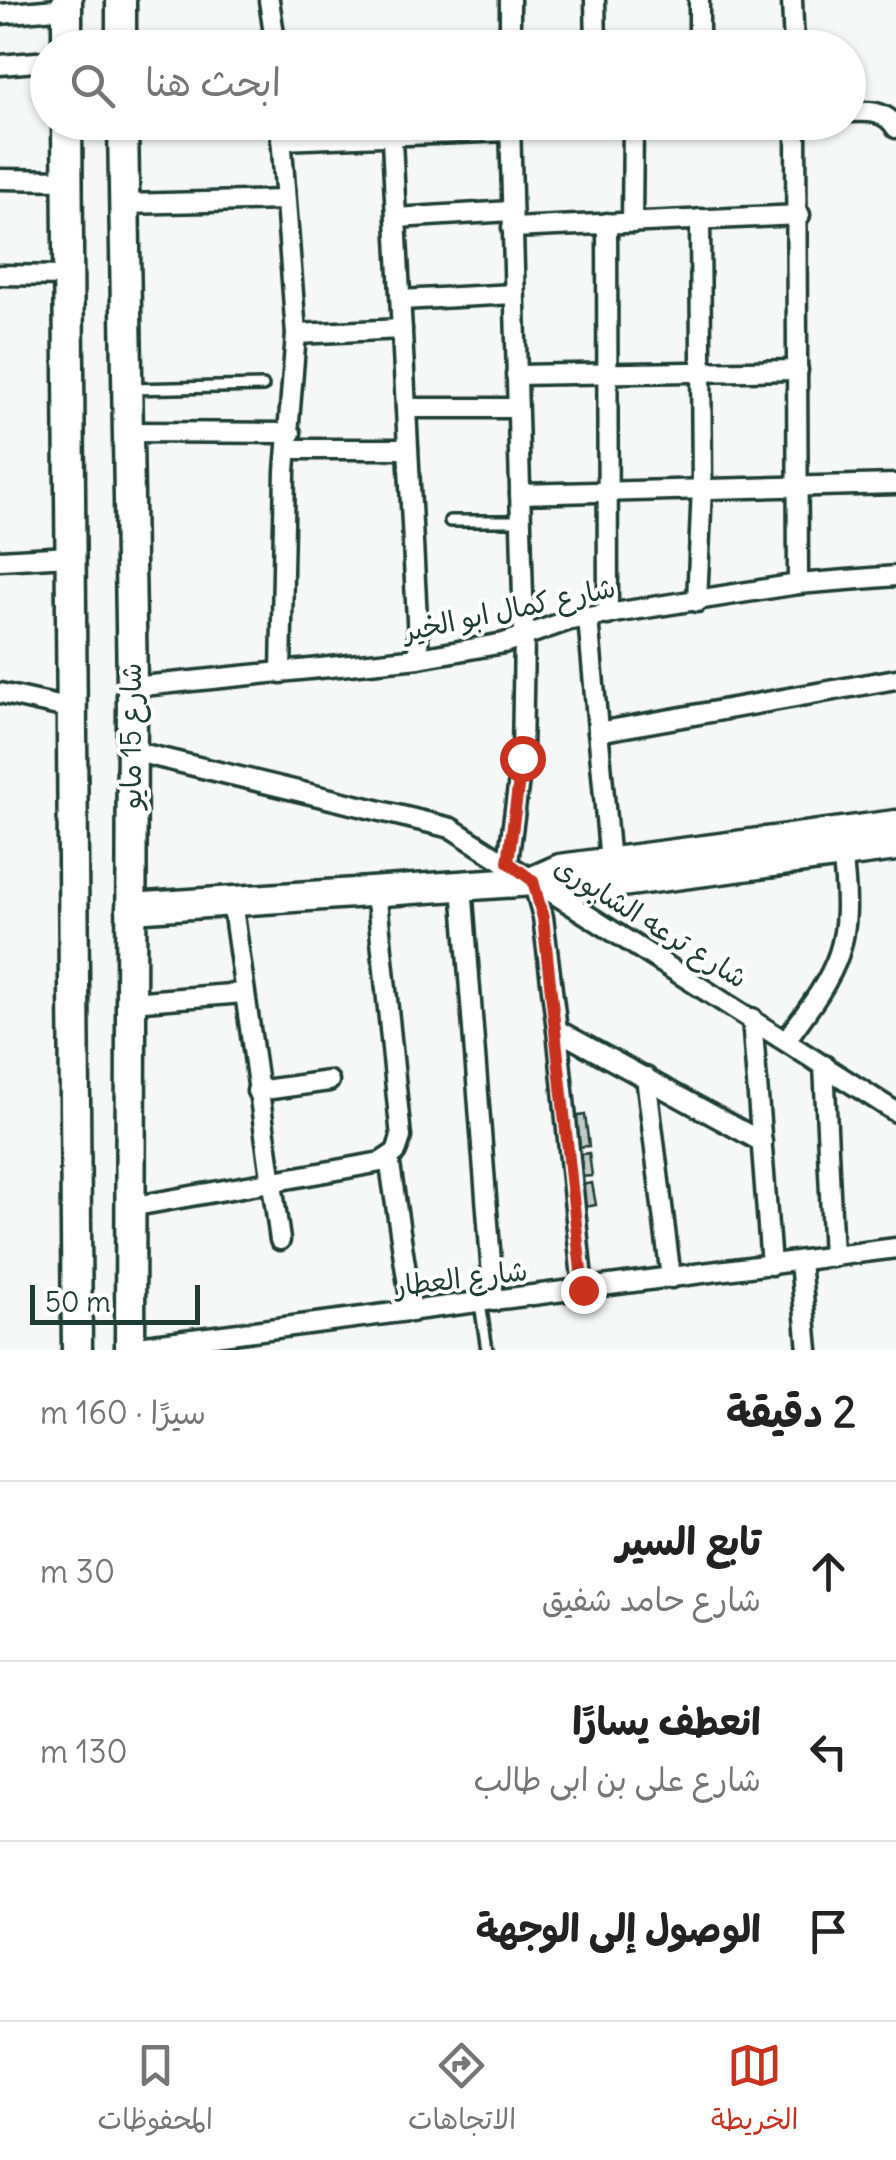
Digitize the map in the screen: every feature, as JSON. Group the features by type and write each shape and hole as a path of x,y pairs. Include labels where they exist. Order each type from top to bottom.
{"main road":[{"path":"121,0 122,30"},
{"path":"67,4 67,30"},
{"path":"67,140 78,1350"},
{"name":"شارع 15 مايو","path":"123,140 132,687 130,1348"},
{"path":"533,881 560,870 896,825"},
{"path":"131,908 533,881 583,886 896,846"}],"street":[{"path":"269,0 273,30"},
{"path":"510,0 510,30"},
{"path":"595,0 596,30"},
{"path":"698,30 699,0"},
{"path":"792,0 793,30"},
{"path":"0,14 25,6 67,4"},
{"path":"0,65 30,62"},
{"path":"866,111 892,120 896,128"},
{"path":"281,672 296,334 282,140"},
{"path":"392,140 419,658"},
{"path":"508,862 522,758 524,634 510,140"},
{"path":"632,223 633,140"},
{"path":"797,140 800,215 798,584"},
{"path":"0,179 67,180"},
{"path":"124,204 285,200"},
{"path":"396,218 632,223 800,215"},
{"path":"697,602 702,487 700,219"},
{"path":"607,223 608,615"},
{"path":"0,275 67,276"},
{"path":"401,300 514,294"},
{"path":"296,334 402,329"},
{"path":"516,375 798,370"},
{"path":"406,408 517,408"},
{"path":"128,432 408,449"},
{"path":"520,494 896,484"},
{"path":"0,560 69,556"},
{"name":"شارع كمال ابو الخير","path":"132,687 419,658 504,643 588,618 798,584 896,576"},
{"path":"588,618 610,863"},
{"path":"598,732 896,679"},
{"path":"0,693 72,709"},
{"name":"شارع ترعه الشابورى","path":"132,750 450,828 896,1112"},
{"path":"786,1040 828,982 843,949 847,914 842,852"},
{"path":"533,881 543,918 557,1030 583,1290"},
{"path":"462,886 487,1302"},
{"path":"376,891 400,1137 385,1160 412,1312"},
{"path":"232,901 280,1240"},
{"path":"130,1002 243,992"},
{"path":"752,1018 771,1265"},
{"path":"557,1030 762,1142"},
{"path":"824,1065 834,1256"},
{"path":"646,1077 671,1278"},
{"path":"257,1091 329,1081"},
{"path":"130,1207 385,1160"},
{"name":"شارع العطار","path":"130,1348 896,1248"},
{"path":"800,1261 808,1350"}],"lane":[{"path":"128,389 262,386"},
{"path":"450,522 521,522"},
{"path":"487,1302 487,1350"}],"building":[{"path":"585,1115 589,1146 576,1147 572,1117"},
{"path":"589,1153 592,1176 580,1177 577,1155"},
{"path":"592,1183 596,1205 585,1207 581,1185"}],"route":[{"path":"522,758 518,815 508,862 533,881 543,918 583,1290"}]}
